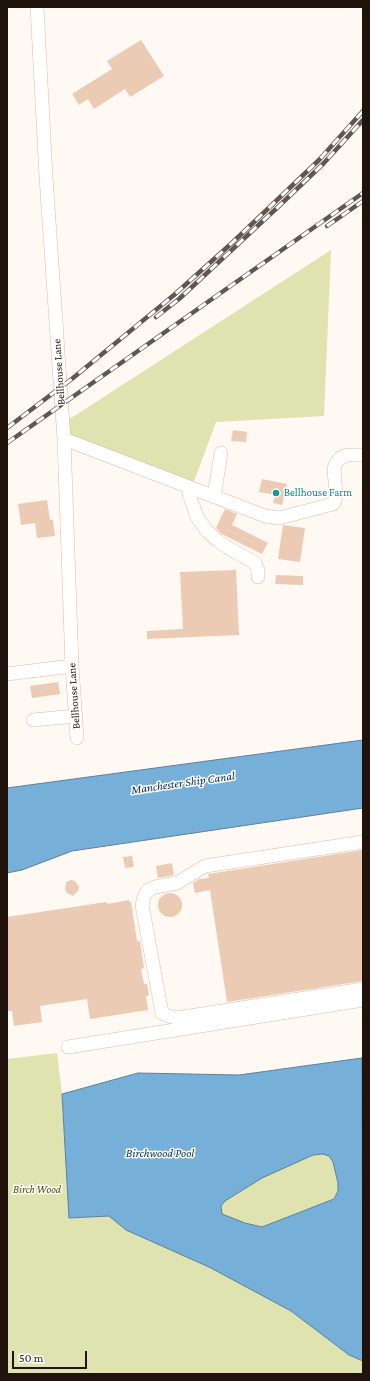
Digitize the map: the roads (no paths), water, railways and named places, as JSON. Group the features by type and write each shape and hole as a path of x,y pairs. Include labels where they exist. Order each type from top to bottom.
{"street":[{"name":"Bellhouse Lane","path":"37,7 46,177 64,439 72,666 77,738"},
{"path":"64,439 265,516 279,518 333,504 336,495 334,469 336,462 340,458 347,455 363,455"},
{"path":"214,497 221,452"},
{"path":"188,487 197,517 207,531 218,541 255,563 258,570 258,577"},
{"path":"7,674 72,666"},
{"path":"33,720 76,716"},
{"path":"363,842 205,866 177,883 155,887 148,890 142,905 162,1013 168,1016 176,1018 363,989"},
{"path":"68,1047 363,1000"}],"water":[{"name":"Manchester Ship Canal","path":"363,740 363,808 72,851 22,870 7,873 7,788"},
{"name":"Birchwood Pool","path":"362,1058 363,1361 349,1355 291,1311 209,1267 126,1230 109,1216 69,1218 62,1094 138,1073 239,1075","holes":["323,1154 329,1156 333,1162 338,1183 338,1191 334,1199 262,1227 245,1223 222,1214 221,1206 225,1201 262,1178 313,1155"]}],"railway":[{"path":"7,428 73,378 174,295 233,242 319,160 363,111"},
{"path":"156,317 179,299 279,206 323,164 363,120"},
{"path":"7,443 363,193"},
{"path":"327,226 363,201"}],"place":[{"name":"Bellhouse Farm","path":"276,493"}],"park label":[{"name":"Birch Wood","path":"37,1190"}]}
